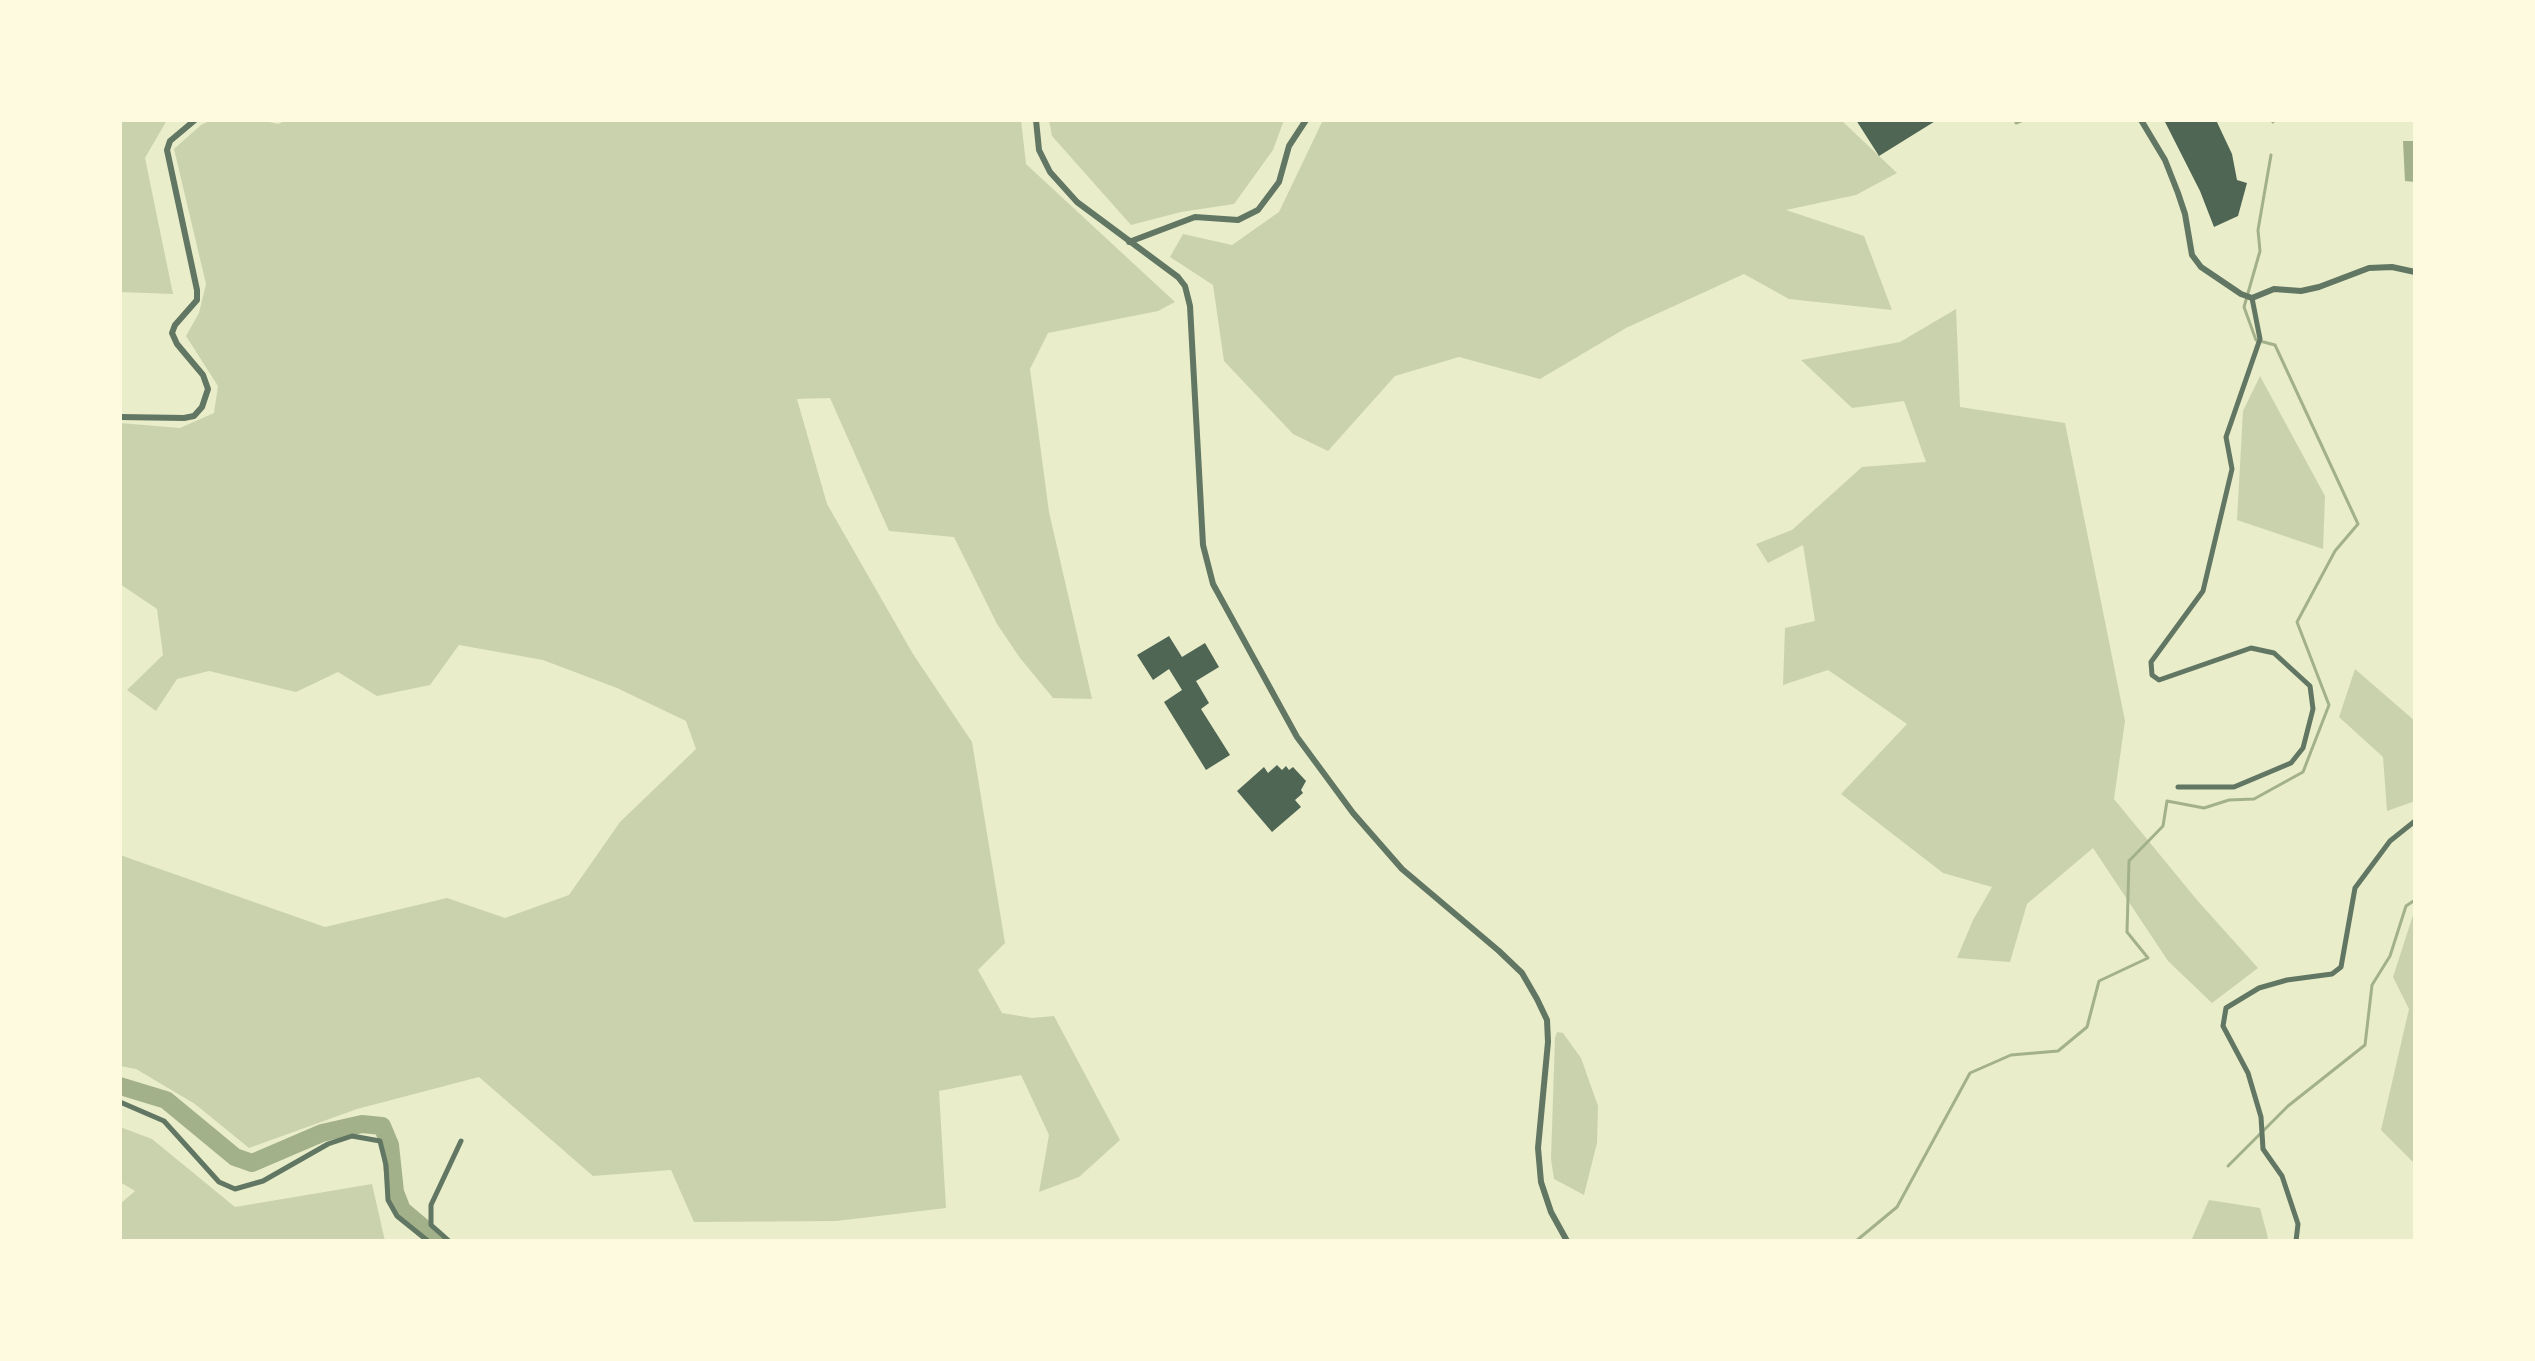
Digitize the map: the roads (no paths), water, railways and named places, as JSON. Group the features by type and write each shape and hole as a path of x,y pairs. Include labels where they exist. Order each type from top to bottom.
{"street":[{"path":"120,417 194,416 202,407 208,389 203,375 177,344 172,333 175,325 197,300 197,290 167,150 170,141 195,120"},
{"path":"1036,120 1039,150 1050,172 1077,202 1178,277 1185,286 1190,306 1203,545 1213,584 1297,737 1353,813 1402,869 1522,973 1547,1020 1547,1057 1538,1148 1541,1182 1551,1212 1567,1241"},
{"path":"1129,242 1195,217 1238,220 1258,210 1279,182 1289,146 1306,120"},
{"path":"2141,120 2165,160 2178,193 2192,255 2201,267 2252,298 2260,339 2226,437 2232,469 2203,591 2151,662 2152,675 2159,680 2251,648 2274,653 2310,686 2313,709 2303,748 2291,763 2234,787 2178,787"},
{"path":"2252,298 2274,289 2301,291 2319,287 2369,268 2392,267 2415,272"},
{"path":"2296,1241 2298,1224 2282,1176 2263,1149 2261,1117 2248,1073 2223,1026 2226,1008 2259,988 2287,980 2332,974 2341,967 2355,888 2390,841 2415,821"},
{"path":"120,1102 164,1121 219,1182 235,1189 263,1181 328,1144 352,1136 380,1141 386,1165 388,1200 397,1216 428,1241"},
{"path":"449,1241 431,1225 431,1205 461,1141"}],"waterway":[{"path":"2016,123 2023,120"},
{"path":"1856,1241 1897,1207 1970,1073 2011,1055 2058,1051 2087,1027 2099,981 2148,958 2127,932 2129,861 2163,826 2167,801 2204,808 2229,800 2254,799 2303,772 2329,705 2297,622 2335,551 2358,524 2275,345 2256,340 2244,307 2260,251 2258,230 2271,155"},
{"path":"2415,842 2415,847"},
{"path":"2228,1166 2288,1106 2365,1045 2372,985 2390,956 2406,906 2415,900"},
{"path":"120,1086 166,1100 235,1157 252,1163 322,1133 362,1124 382,1126 390,1145 395,1192 402,1210 439,1241"}]}
